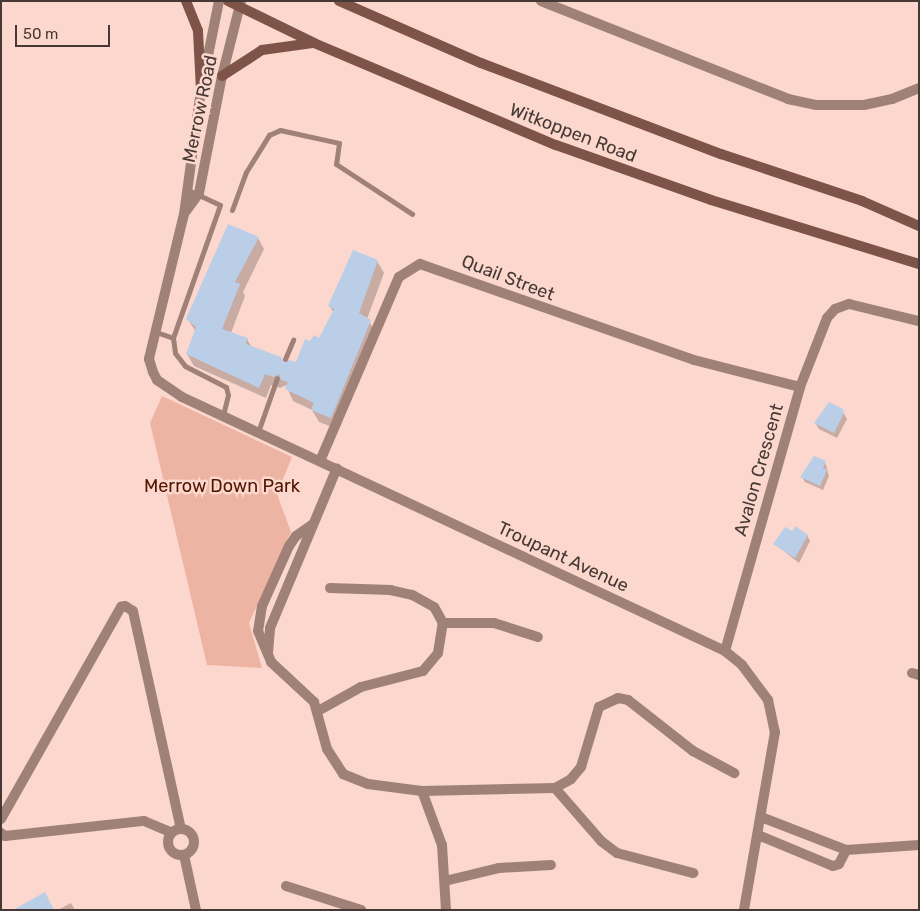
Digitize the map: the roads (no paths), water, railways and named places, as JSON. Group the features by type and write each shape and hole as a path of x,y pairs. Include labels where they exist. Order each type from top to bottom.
{"main road":[{"path":"186,1 198,31 201,90"},
{"name":"Witkoppen Road","path":"228,1 241,4 314,43 556,145 720,203 919,264"},
{"name":"Witkoppen Road","path":"339,1 490,66 721,154 862,201 919,226"},
{"path":"222,76 262,50 314,43"}],"street":[{"name":"Merrow Road","path":"149,359 184,214 201,90 219,1"},
{"path":"541,1 788,99 816,106 864,105 892,99 919,88"},
{"name":"Merrow Road","path":"184,214 199,193 222,76 241,4"},
{"name":"Quail Street","path":"320,461 398,277 420,264 694,360 800,387"},
{"name":"Avalon Crescent","path":"725,652 800,387 827,318 840,306 857,305 919,321"},
{"name":"Troupant Avenue","path":"149,359 157,380 166,387 725,652 742,665 762,688 773,719 774,744 744,910"},
{"path":"268,652 270,628 337,468"},
{"path":"313,524 296,536 289,546 262,606 258,631 275,666 314,702 327,749 343,774 368,784 422,791 555,788 571,779 581,767 599,707 618,698 628,700 693,751 734,773"},
{"path":"318,711 361,686 423,671 438,653 443,622 434,607 412,595 390,590 330,588"},
{"path":"1,820 121,607 125,606 133,611 176,831"},
{"path":"443,622 494,622 538,637"},
{"path":"555,788 601,841 617,853 693,873"},
{"path":"422,791 440,839 446,880 446,910"},
{"path":"761,817 846,850 919,846"},
{"path":"1,833 5,836 144,821 191,834 194,841 190,851 184,855 174,853 170,848 168,839 176,831"},
{"path":"758,834 833,866 839,864 846,850"},
{"path":"184,855 196,910"},
{"path":"446,880 500,868 551,865"},
{"path":"286,886 361,910"}],"lane":[{"path":"232,210 246,172 269,136 280,130 339,143 336,164 412,214"},
{"path":"188,190 199,193 220,204 174,338 175,353 185,366 227,389 228,394 223,415"},
{"path":"155,332 174,338"},
{"path":"285,359 293,340"},
{"path":"258,432 277,378"}],"park label":[{"name":"Merrow Down Park","path":"222,486"}]}
